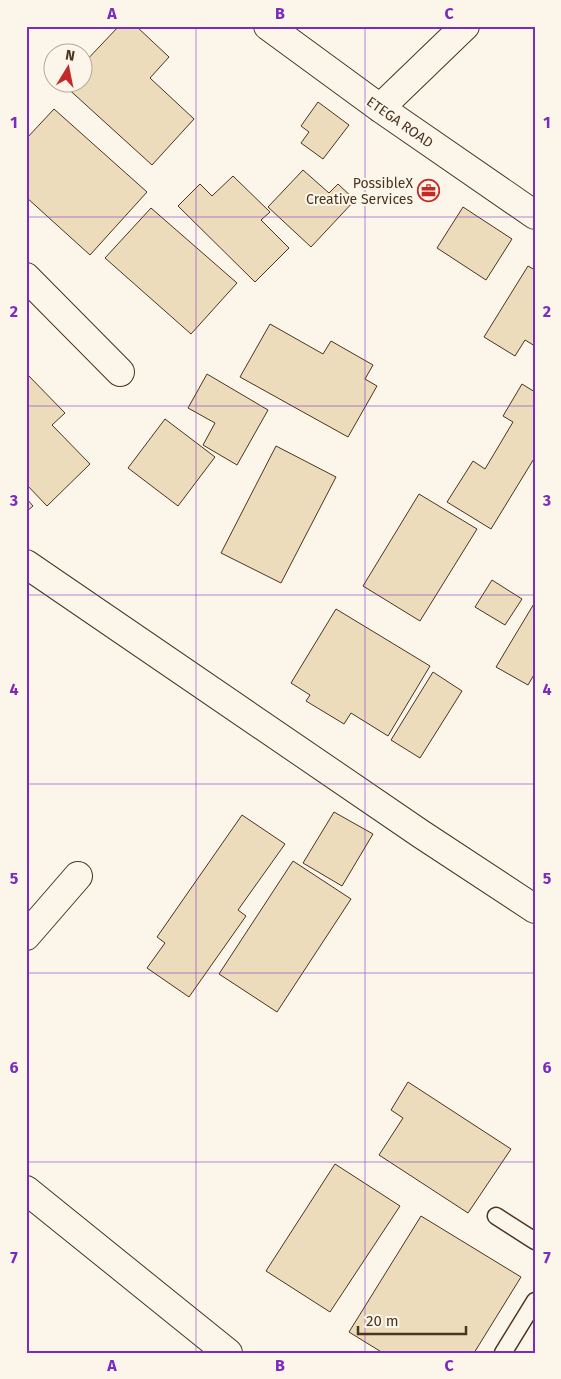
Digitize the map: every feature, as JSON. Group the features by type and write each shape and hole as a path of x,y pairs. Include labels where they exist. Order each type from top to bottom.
{"street":[{"name":"ETEGA ROAD","path":"268,26 380,108 535,215"},
{"path":"380,108 465,26"},
{"path":"26,277 120,372"},
{"path":"26,564 421,834 535,908"},
{"path":"26,936 78,876"},
{"path":"26,1190 84,1239 228,1353"}],"lane":[{"path":"496,1216 535,1241"},
{"path":"503,1353 535,1301"}],"building":[{"path":"119,26 136,26 169,57 150,78 194,119 152,165 72,92 92,92 92,54"},
{"path":"318,102 349,125 323,159 301,143 309,132 301,126"},
{"path":"54,109 147,192 90,255 26,197 26,139"},
{"path":"303,170 329,193 338,184 355,200 311,247 268,207"},
{"path":"233,176 270,212 261,220 289,248 255,282 178,206 200,184 212,196"},
{"path":"463,207 512,239 486,280 437,248"},
{"path":"151,208 237,283 191,334 105,258"},
{"path":"528,266 535,270 535,346 525,340 515,356 484,337"},
{"path":"270,324 323,354 331,341 373,365 365,379 377,386 348,437 240,377"},
{"path":"26,373 65,413 52,425 90,464 47,506 26,484"},
{"path":"207,374 268,410 237,465 203,445 215,423 188,408"},
{"path":"522,384 535,392 535,457 491,529 447,502 473,461 485,469 513,422 503,416"},
{"path":"165,419 215,457 178,506 128,468"},
{"path":"276,446 336,477 281,583 221,553"},
{"path":"419,494 477,529 420,621 363,586"},
{"path":"26,498 33,506 26,512"},
{"path":"492,580 522,599 505,625 475,607"},
{"path":"535,602 535,673 528,685 496,667"},
{"path":"336,609 430,666 388,736 351,713 344,724 306,701 310,695 291,683"},
{"path":"433,672 462,691 420,758 391,740"},
{"path":"334,812 373,834 342,886 303,863"},
{"path":"242,815 285,844 238,910 246,916 189,997 147,968 165,943 157,937"},
{"path":"293,861 351,899 277,1012 219,974"},
{"path":"408,1082 511,1149 468,1213 379,1155 403,1118 391,1110"},
{"path":"335,1164 400,1206 330,1312 266,1271"},
{"path":"421,1216 521,1277 474,1353 383,1353 349,1332"}],"place":[{"name":"PossibleX Creative Services","path":"429,191"}]}
